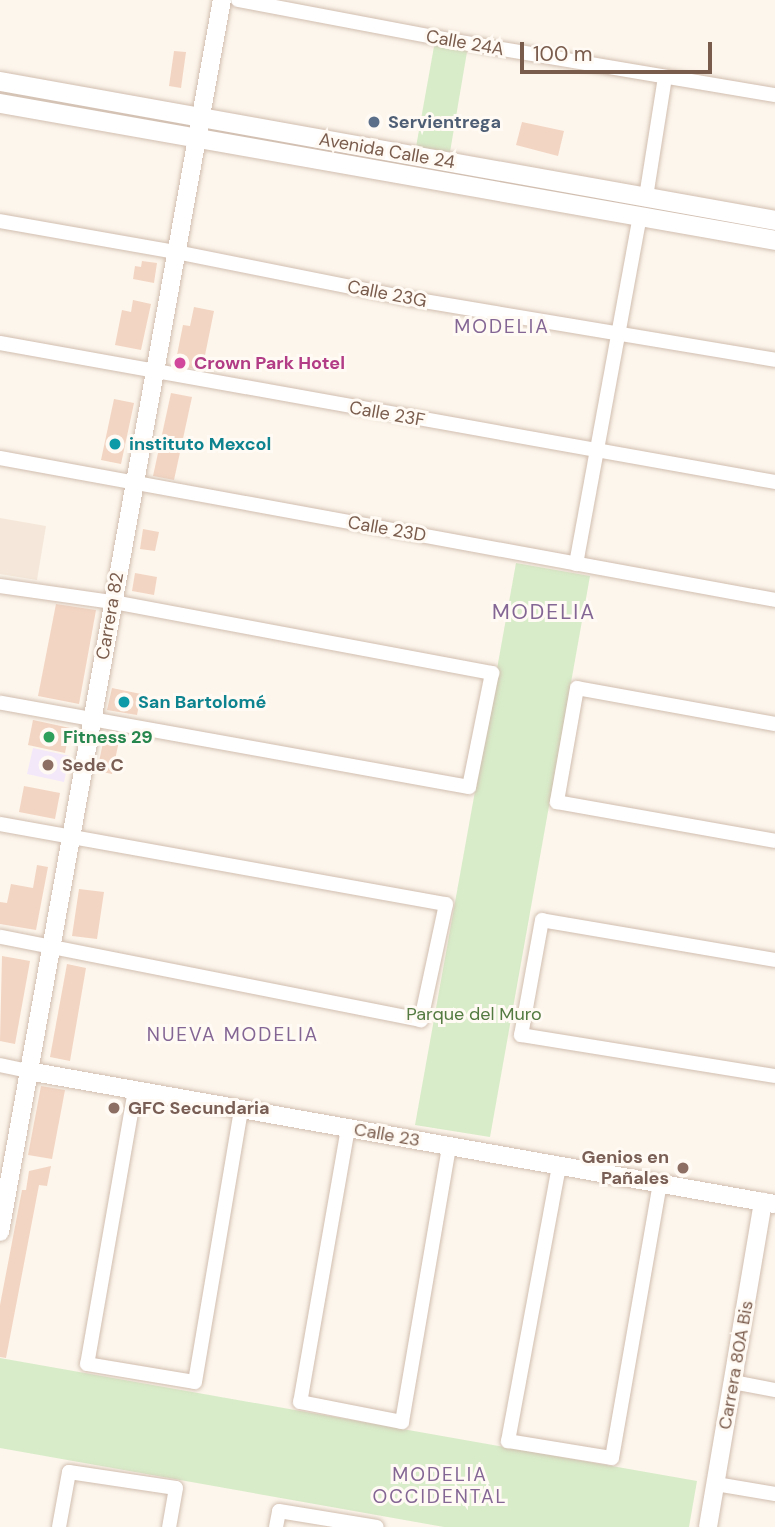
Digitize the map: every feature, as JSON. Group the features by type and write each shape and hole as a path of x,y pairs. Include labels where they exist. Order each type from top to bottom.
{"main road":[{"name":"Avenida Calle 24","path":"0,81 775,220"},
{"name":"Avenida Calle 24","path":"0,103 775,240"}],"street":[{"name":"Carrera 82","path":"0,1232 4,1184 28,1071 222,0"},
{"name":"Calle 24A","path":"238,0 775,95"},
{"path":"646,197 665,77"},
{"path":"576,564 640,216"},
{"name":"Calle 23G","path":"0,221 176,252 412,299 775,360"},
{"name":"Calle 23F","path":"0,343 775,482"},
{"name":"Calle 23D","path":"0,458 775,600"},
{"path":"0,586 113,601 492,673 469,787 0,703"},
{"path":"775,724 577,688 557,802 775,841"},
{"path":"0,824 446,905 421,1020 0,937"},
{"path":"775,960 542,920 521,1035 775,1076"},
{"name":"Calle 23","path":"0,1065 769,1203"},
{"path":"135,1090 88,1364 195,1382 241,1109"},
{"path":"348,1128 300,1402 402,1422 449,1146"},
{"path":"559,1166 508,1441 612,1458 660,1183"},
{"name":"Carrera 80A Bis","path":"708,1527 733,1382 769,1203"},
{"path":"733,1382 775,1390"},
{"path":"59,1527 69,1472 176,1488 169,1527"},
{"path":"716,1484 775,1494"},
{"path":"276,1527 279,1511 377,1527"}],"shaded area":[{"path":"0,518 46,526 37,580 0,574"},
{"name":"Sede C","path":"33,748 70,756 64,782 27,774"}],"green space":[{"path":"435,41 468,46 450,152 416,147"},
{"name":"Parque del Muro","path":"516,563 590,576 490,1137 415,1125"},
{"path":"0,1358 697,1481 689,1527 444,1527 0,1448"}],"building":[{"path":"174,51 186,52 181,88 169,86"},
{"path":"522,122 564,131 558,156 516,145"},
{"path":"142,261 157,263 154,283 133,279 135,266 141,267"},
{"path":"133,300 151,304 141,350 115,345 122,310 131,312"},
{"path":"194,307 214,311 202,370 175,365 183,325 190,326"},
{"path":"171,393 192,397 174,480 153,476"},
{"name":"instituto Mexcol","path":"114,399 134,403 121,464 101,460"},
{"path":"143,529 159,532 155,551 140,549"},
{"path":"135,573 157,577 154,595 132,591"},
{"path":"56,604 96,610 79,704 38,696"},
{"name":"San Bartolomé","path":"112,688 141,694 137,715 107,710"},
{"name":"Fitness 29","path":"33,720 70,728 65,753 28,745"},
{"path":"104,738 119,741 112,774 97,771"},
{"path":"24,786 60,793 55,819 19,812"},
{"path":"37,865 48,867 36,930 0,924 0,902 7,903 11,884 33,888"},
{"path":"79,889 104,892 97,939 72,936"},
{"path":"2,956 30,961 15,1044 0,1041"},
{"path":"67,964 86,968 70,1061 50,1057"},
{"path":"41,1086 65,1090 52,1159 28,1155"},
{"path":"51,1166 47,1186 39,1185 6,1358 0,1357 0,1305 22,1190 26,1190 29,1171"}],"place":[{"name":"Servientrega","path":"374,122"},
{"name":"Crown Park Hotel","path":"180,363"},
{"name":"instituto Mexcol","path":"115,444"},
{"name":"San Bartolomé","path":"124,702"},
{"name":"Fitness 29","path":"49,737"},
{"name":"Sede C","path":"48,765"},
{"name":"GFC Secundaria","path":"114,1108"},
{"name":"Genios en Pañales","path":"683,1168"}],"district":[{"name":"MODELIA","path":"502,327"},
{"name":"MODELIA","path":"544,612"},
{"name":"NUEVA MODELIA","path":"233,1035"},
{"name":"MODELIA OCCIDENTAL","path":"440,1486"}]}
